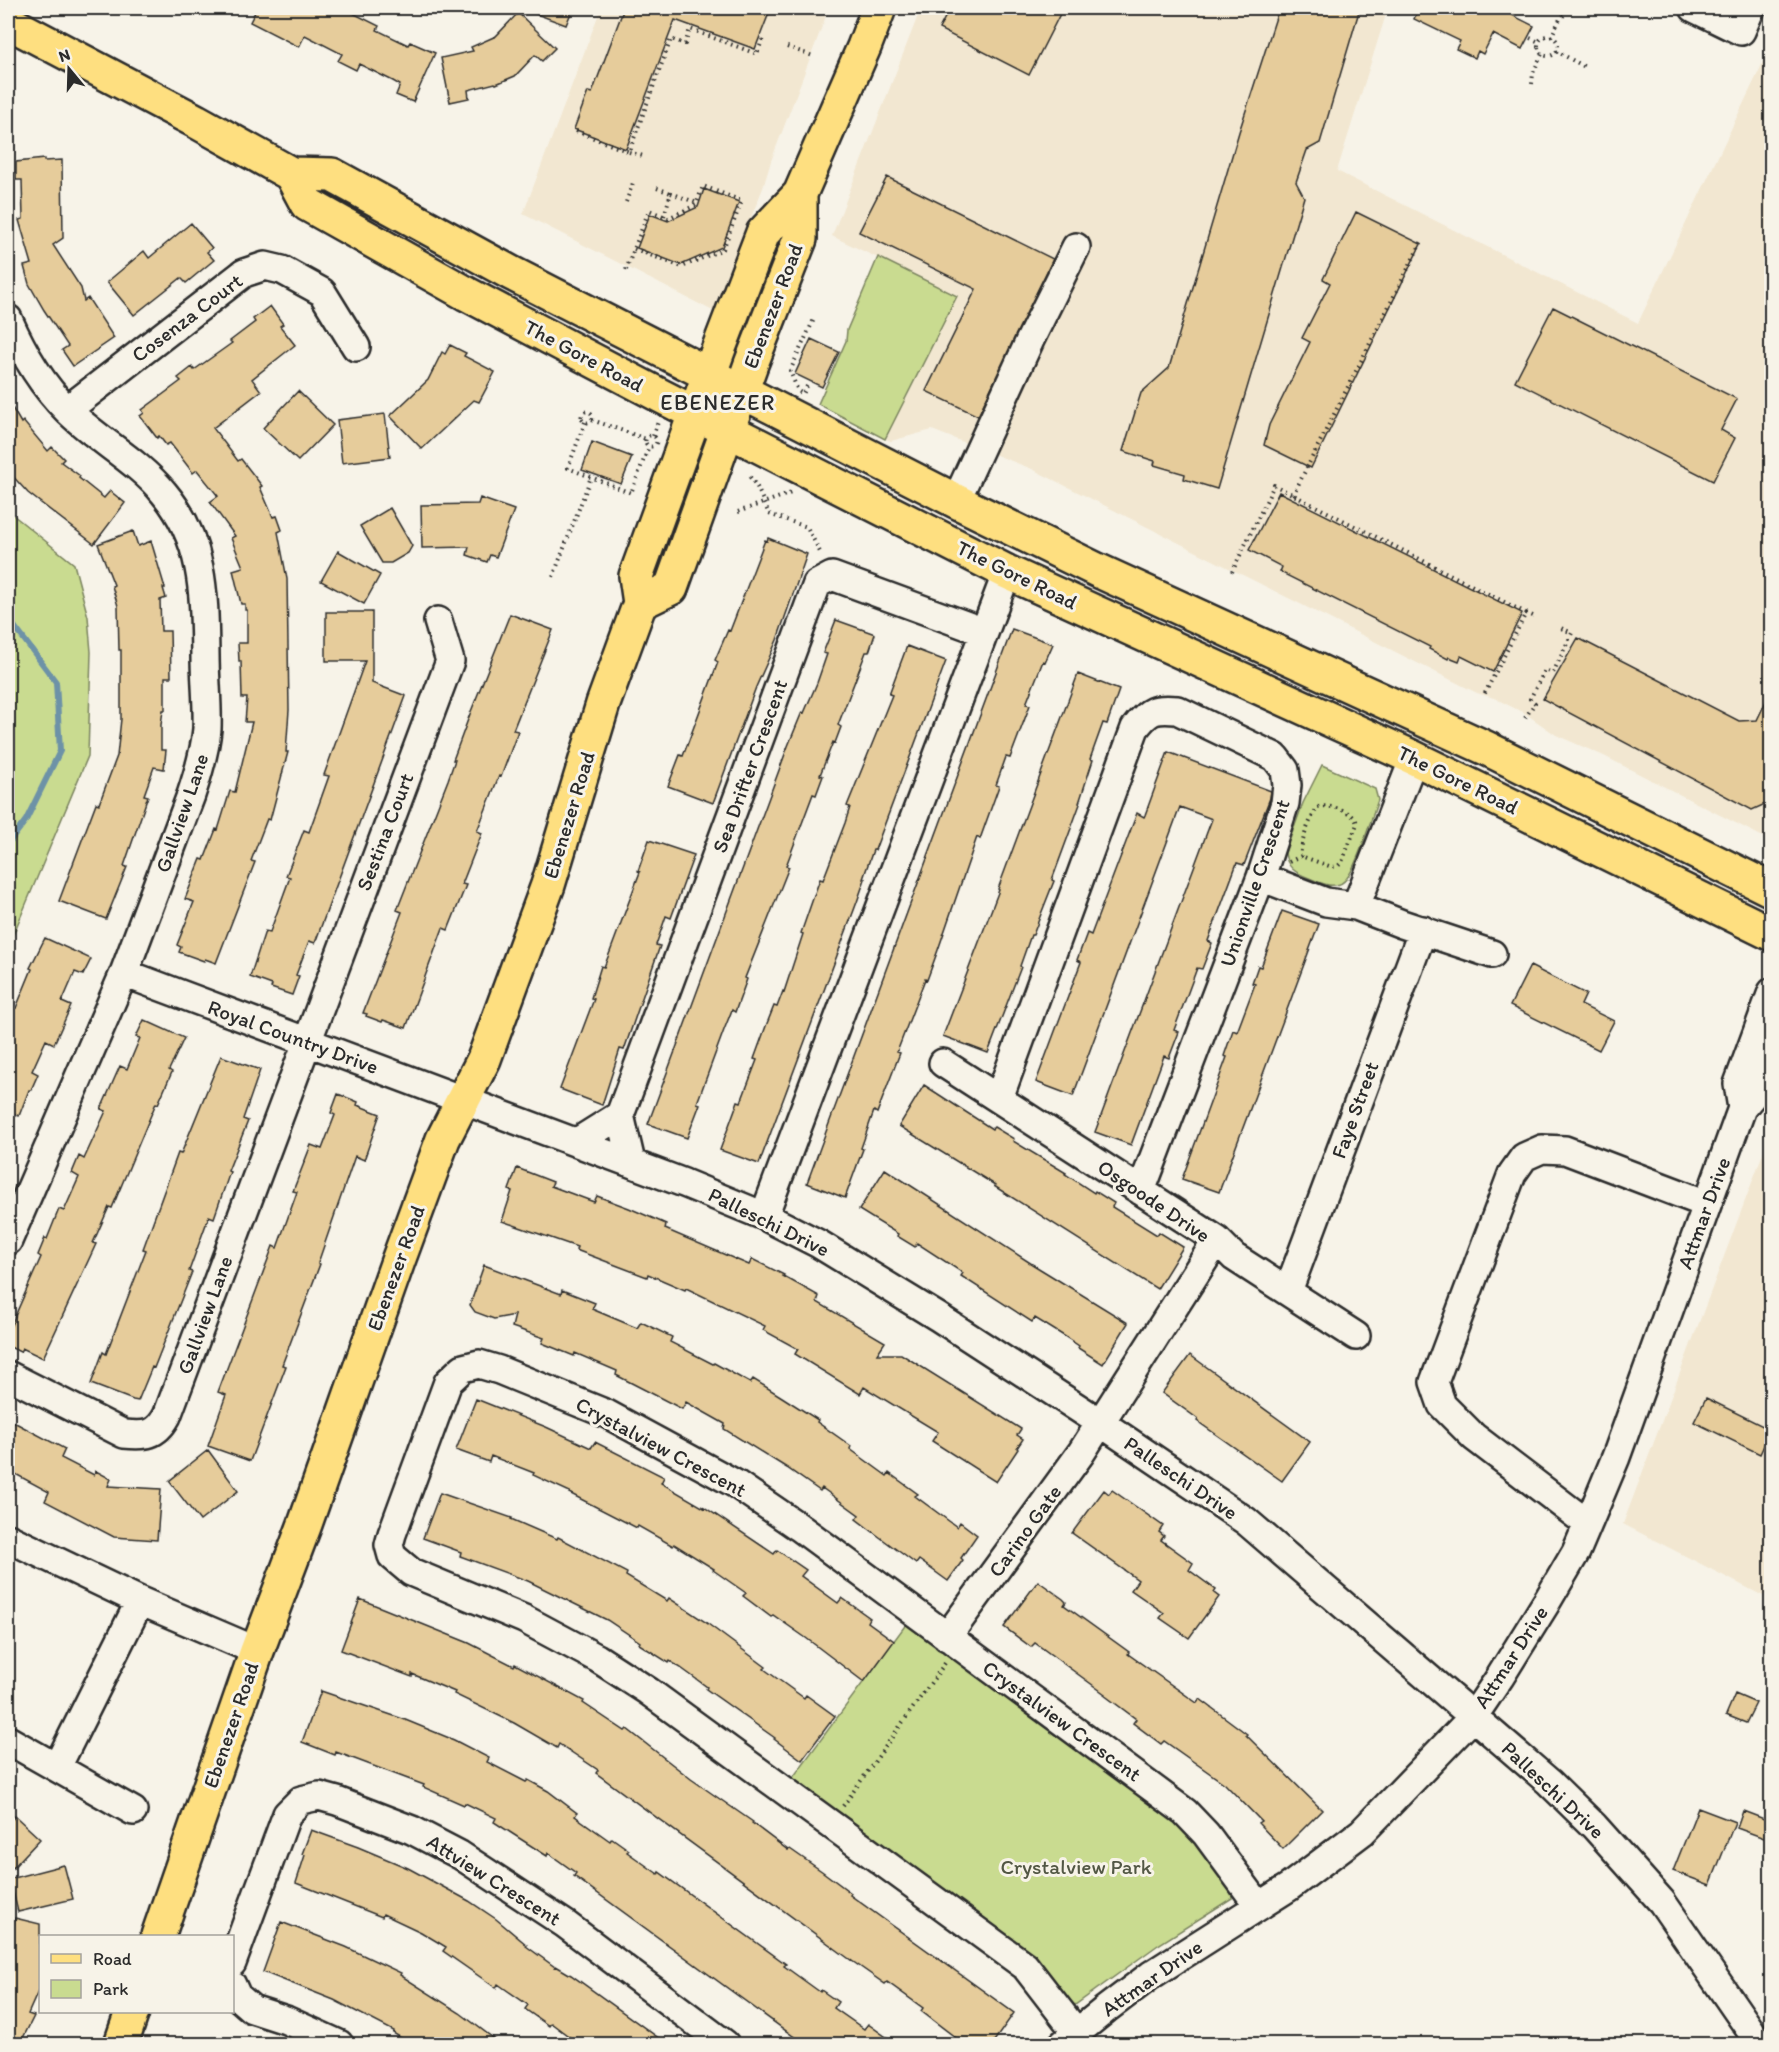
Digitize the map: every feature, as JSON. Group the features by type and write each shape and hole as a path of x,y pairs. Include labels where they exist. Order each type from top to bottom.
{"main road":[{"name":"Ebenezer Road","path":"158,1935 443,1139 484,1059 548,885 603,704 640,603 636,576 708,376 763,233 800,194 879,8"},
{"name":"The Gore Road","path":"8,22 291,174 332,175 511,273 708,376 956,501 1097,570 1486,748 1772,890"},
{"name":"The Gore Road","path":"291,174 307,204 467,294 695,413 1007,572 1414,758 1772,934"},
{"name":"Ebenezer Road","path":"640,603 671,588 727,429 800,239 800,194"},
{"path":"121,2044 132,2013"}],"street":[{"path":"1694,8 1741,31 1751,8"},
{"path":"956,501 1030,340 1076,247"},
{"name":"Cosenza Court","path":"67,410 244,273 265,266 282,270 322,292 356,347"},
{"name":"Gallview Lane","path":"8,319 32,364 67,410 150,478 174,505 192,541 204,589 207,728 191,795 124,973 8,1241"},
{"path":"764,1216 1007,572"},
{"name":"Sea Drifter Crescent","path":"620,1115 818,584 832,576 984,632"},
{"name":"Sestina Court","path":"306,1042 450,661 438,621"},
{"name":"Unionville Crescent","path":"999,1098 1135,728 1146,714 1160,708 1178,710 1275,758 1285,770 1287,785 1285,803 1261,877 1141,1191"},
{"path":"1356,906 1414,758"},
{"path":"1261,877 1326,902 1356,906 1492,954"},
{"name":"Faye Street","path":"1288,1291 1423,930"},
{"name":"Royal Country Drive","path":"124,973 463,1100"},
{"name":"Attmar Drive","path":"1742,1108 1738,1084 1772,992"},
{"name":"Gallview Lane","path":"8,1375 124,1434 144,1436 161,1428 306,1042"},
{"name":"Attmar Drive","path":"1069,2038 1151,1975 1289,1887 1362,1832 1473,1717 1576,1552 1616,1457 1742,1108 1758,1089 1772,1052"},
{"name":"Osgoode Drive","path":"943,1063 1217,1240 1101,1423"},
{"name":"Palleschi Drive","path":"463,1100 632,1162 764,1216 819,1244 938,1317 1246,1521 1549,1782 1587,1819 1662,1902 1760,2044"},
{"path":"577,1142 620,1115 632,1162"},
{"path":"1588,1524 1474,1437 1442,1405 1434,1382 1512,1174 1524,1157 1542,1149 1565,1150 1707,1204"},
{"path":"1217,1240 1234,1257 1356,1336"},
{"name":"Crystalview Crescent","path":"1069,2038 1025,1966 648,1691 597,1658 524,1619 411,1572 392,1556 389,1545 448,1383 463,1368 479,1364 499,1370 607,1414 726,1478 799,1527 949,1647 1185,1812 1206,1834 1259,1906"},
{"name":"Carino Gate","path":"949,1647 1101,1423"},
{"path":"8,1539 140,1601 258,1651"},
{"path":"57,1767 140,1601"},
{"path":"8,1740 133,1811"},
{"name":"Attview Crescent","path":"234,1958 287,1814 301,1800 319,1796 412,1830 460,1855 565,1924 725,2044"},
{"path":"234,1989 237,1996 252,2009 286,2020 339,2044"}],"path":[{"path":"1551,37 1560,19 1568,11"},
{"path":"629,152 672,39 685,44 690,29 757,54 763,38"},
{"path":"1545,37 1551,37 1557,43 1556,51 1551,56 1542,54 1538,48 1539,42 1545,37"},
{"path":"1530,38 1539,42"},
{"path":"787,47 813,56"},
{"path":"1556,51 1585,67"},
{"path":"1532,84 1533,73 1542,54"},
{"path":"576,131 643,156"},
{"path":"626,202 634,180"},
{"path":"626,270 634,249 649,210 668,218 696,205 703,186 742,201 723,249 682,267 634,249"},
{"path":"657,188 697,203"},
{"path":"664,216 671,193"},
{"path":"1293,495 1422,241"},
{"path":"807,386 803,394 798,391 790,371 815,317"},
{"path":"592,420 591,413 584,412 582,419 585,422 568,468 631,493 649,446"},
{"path":"585,422 589,423 592,420 646,439"},
{"path":"646,439 651,435 657,439 655,446 649,446"},
{"path":"646,439 646,444 649,446"},
{"path":"553,577 591,477"},
{"path":"750,477 769,514 807,527 820,552"},
{"path":"1232,572 1274,485 1535,617"},
{"path":"738,512 791,493"},
{"path":"1483,697 1526,613"},
{"path":"1525,718 1535,704 1530,699 1545,670 1553,673 1572,633 1561,628"},
{"path":"1286,864 1301,856 1332,867 1338,866 1342,862 1357,824 1356,818 1352,814 1325,806 1318,807 1301,846 1301,856"},
{"path":"839,1811 949,1647"}],"shaded area":[{"path":"601,8 829,8 763,188 713,311 523,214"},
{"path":"921,8 1388,8 1337,171 1638,323 1771,46 1771,841 1604,756 1556,735 1526,714 1494,698 1477,693 1032,469 932,430 891,441 885,439 957,296 832,236"},
{"path":"1771,1132 1771,1600 1623,1524"}],"green space":[{"path":"878,257 957,296 885,439 818,404 846,341 847,330"},
{"path":"8,511 74,564 88,617 91,652 88,756 8,947"},
{"path":"1322,765 1375,789 1378,800 1351,871 1343,882 1332,885 1296,872 1288,863 1285,853 1303,803"},
{"name":"Crystalview Park","path":"907,1623 1183,1826 1219,1871 1232,1898 1158,1945 1075,2005 791,1780"}],"building":[{"path":"257,8 343,8 379,26 377,30 408,45 410,42 435,53 413,102 396,95 400,85 359,64 356,70 338,61 342,54 305,35 299,47 250,22"},
{"path":"524,8 573,8 566,25"},
{"path":"624,8 771,8 755,49 675,20 626,149 574,129 588,92 592,93"},
{"path":"950,8 1063,8 1029,75 939,29"},
{"path":"1279,8 1360,8 1320,143 1307,150 1296,182 1304,197 1217,489 1184,479 1185,474 1154,465 1155,461 1123,451 1141,393 1169,368 1239,132"},
{"path":"1419,8 1498,8 1534,26 1522,49 1493,34 1483,54 1478,51 1475,58 1456,49 1460,41 1414,19"},
{"path":"518,13 555,48 542,61 535,55 515,76 496,84 468,90 469,98 450,102 441,58 473,51 471,47 496,36"},
{"path":"44,159 44,161 62,160 63,238 53,245 81,288 84,301 88,298 114,338 73,366 62,350 68,346 29,284 24,266 32,264 19,220 23,219 22,180 16,180 16,162"},
{"path":"887,177 1053,259 978,416 926,391 976,289 859,232"},
{"path":"704,189 739,202 722,247 681,265 637,248 650,214 668,221 698,207"},
{"path":"1356,212 1421,244 1311,468 1264,445 1269,425 1310,342 1302,338 1330,283 1323,279"},
{"path":"191,223 212,248 207,252 214,260 186,283 181,278 134,315 107,282 144,251 149,258"},
{"path":"270,306 283,324 280,326 295,345 252,379 261,391 213,428 238,461 241,459 262,486 260,487 273,517 277,516 282,530 278,532 287,579 289,710 286,752 288,752 270,820 267,819 251,861 255,862 216,963 179,952 181,947 177,945 194,902 185,899 201,859 204,860 216,829 218,830 230,791 235,792 252,722 245,722 247,698 242,698 238,643 247,643 247,610 245,610 245,604 241,604 233,570 243,567 231,538 235,536 210,502 218,496 197,470 193,473 170,443 166,445 159,436 157,438 140,416 144,413 142,410 181,381 178,378 192,367 194,370 232,343 230,341 255,322 253,319"},
{"path":"1553,307 1737,399 1721,430 1735,438 1713,481 1515,381"},
{"path":"811,339 839,352 822,387 795,374"},
{"path":"450,345 466,353 464,356 495,372 479,402 474,400 422,449 390,416 428,380 442,352 445,354"},
{"path":"298,391 333,425 298,461 263,428"},
{"path":"8,401 21,423 23,421 48,451 52,447 64,459 61,462 104,498 110,491 125,503 94,544 28,493 8,471"},
{"path":"385,414 390,457 342,463 337,420"},
{"path":"592,442 632,457 621,484 582,470"},
{"path":"1279,492 1522,613 1493,672 1461,656 1459,661 1449,657 1448,659 1429,649 1430,647 1280,572 1282,567 1249,550"},
{"path":"480,498 514,510 496,557 490,555 487,562 467,555 469,547 422,548 421,505 478,504"},
{"path":"390,508 412,546 408,553 391,563 382,563 360,526"},
{"path":"133,531 138,546 151,541 165,588 163,588 166,598 160,600 161,631 170,631 171,677 165,677 165,710 163,710 161,725 161,750 166,750 164,769 154,767 144,795 148,796 124,866 127,867 106,919 59,901 96,803 99,804 117,756 121,719 121,650 119,650 118,606 112,586 114,585 98,544"},
{"path":"768,538 807,554 777,640 756,687 713,803 668,786 680,755 683,756 718,662 715,660 728,630 730,631 765,540 767,541"},
{"path":"338,551 380,575 364,604 321,581"},
{"path":"326,612 372,612 372,683 406,696 315,943 309,941 296,975 299,976 292,995 271,988 272,985 250,977 265,931 270,932 290,877 286,876 304,830 309,832 329,776 324,775 365,661 326,661"},
{"path":"510,614 553,630 513,730 518,731 501,777 499,776 477,831 482,833 462,884 466,885 448,930 443,928 406,1028 383,1020 382,1022 363,1013 402,912 397,910"},
{"path":"836,620 875,634 838,725 841,727 835,743 833,742 820,775 823,776 816,795 813,794 786,866 789,867 745,978 747,979 735,1012 732,1010 724,1030 697,1103 700,1104 687,1138 648,1124 788,746 817,683 827,654 823,653"},
{"path":"1012,629 1053,644 1045,662 1043,661 1026,704 1030,705 1010,758 1006,757 996,785 999,786 980,839 977,837 927,980 925,979 897,1052 900,1053 877,1113 874,1111 845,1198 807,1183"},
{"path":"1578,638 1739,721 1757,720 1772,689 1772,801 1752,810 1543,699"},
{"path":"907,646 946,661 875,850 873,850 857,902 759,1164 720,1150 738,1101 741,1102 757,1060 754,1059 774,1006 777,1007 784,992 816,890 820,879 823,880 845,823 850,807 847,806 892,695 889,694"},
{"path":"1078,674 1119,690 1107,724 1103,723 1090,759 1093,760 1080,804 1052,880 1054,881 1033,935 1031,935 988,1053 943,1036"},
{"path":"1168,752 1271,791 1244,865 1237,863 1208,941 1212,943 1202,969 1197,968 1174,1030 1179,1032 1169,1058 1164,1056 1131,1145 1095,1132 1212,819 1180,807 1073,1096 1036,1082 1081,962 1077,960 1087,933 1091,935 1137,813 1144,817 1145,815"},
{"path":"649,840 694,855 671,918 666,916 656,945 660,946 624,1050 620,1049 602,1105 560,1089 594,999 591,998 601,966 604,967 610,952 640,872 638,871"},
{"path":"1282,911 1319,924 1219,1192 1182,1179 1227,1057 1224,1056 1233,1030 1237,1032 1255,984 1252,983 1258,966 1261,967"},
{"path":"45,938 91,959 83,975 75,972 62,1002 71,1006 54,1044 46,1040 32,1071 38,1074 19,1116 8,1111 8,1021 14,1007 16,1008 32,969 30,968"},
{"path":"1530,966 1586,994 1581,1005 1614,1021 1599,1050 1510,1006"},
{"path":"144,1020 184,1038 169,1070 172,1072 158,1104 156,1103 112,1208 109,1207 93,1243 96,1244 43,1358 22,1348 20,1352 8,1346 8,1332 41,1257 38,1255 45,1238 47,1239 59,1209 64,1211 79,1177 72,1173 79,1156 84,1159 106,1111 101,1109 120,1066 127,1069 140,1038 136,1037"},
{"path":"221,1056 260,1070 243,1119 248,1121 228,1171 230,1172 214,1218 209,1216 189,1271 192,1272 154,1368 152,1367 138,1401 133,1400 91,1384 103,1352 106,1354 146,1250 143,1249 178,1153 181,1154"},
{"path":"924,1085 992,1129 994,1127 1014,1139 1013,1141 1094,1193 1095,1191 1114,1203 1112,1207 1157,1235 1159,1232 1183,1247 1157,1289 899,1126"},
{"path":"338,1094 380,1114 364,1160 355,1156 318,1263 320,1264 282,1365 286,1366 250,1461 208,1446 226,1395 218,1392 273,1246 277,1248 297,1192 293,1191 311,1145 322,1149 335,1115 331,1113"},
{"path":"517,1168 553,1182 551,1186 594,1202 597,1196 629,1208 666,1224 665,1229 749,1265 752,1259 784,1275 819,1296 817,1302 885,1342 877,1354 901,1354 1021,1429 1017,1435 1023,1439 1018,1449 996,1482 932,1441 938,1432 864,1387 860,1394 795,1354 798,1349 763,1330 765,1326 686,1288 685,1290 648,1274 647,1277 576,1250 577,1247 502,1221"},
{"path":"885,1169 1128,1323 1103,1364 1035,1318 1032,1322 961,1276 963,1273 917,1243 915,1247 859,1210"},
{"path":"484,1265 561,1294 562,1290 595,1303 592,1309 637,1328 641,1322 672,1337 670,1342 750,1383 753,1379 818,1420 817,1422 851,1446 850,1449 887,1476 889,1473 918,1494 915,1496 957,1527 960,1522 977,1535 961,1558 963,1560 948,1581 919,1560 916,1564 856,1519 859,1515 822,1488 820,1491 724,1429 725,1424 686,1402 682,1409 616,1375 617,1371 575,1353 574,1356 542,1343 544,1338 512,1327 515,1315 494,1319 475,1312 470,1305"},
{"path":"1190,1355 1310,1442 1282,1481 1197,1421 1198,1419 1162,1393"},
{"path":"1706,1398 1771,1430 1760,1454 1694,1422"},
{"path":"476,1399 591,1448 595,1442 664,1477 661,1483 704,1507 774,1554 777,1550 806,1570 801,1576 838,1603 842,1598 870,1618 868,1622 894,1641 864,1682 806,1638 773,1615 771,1617 743,1596 746,1593 714,1569 674,1544 673,1546 638,1526 637,1528 533,1475 534,1473 491,1456 489,1462 456,1450"},
{"path":"8,1419 65,1449 61,1458 94,1475 96,1471 111,1479 108,1486 161,1489 157,1540 114,1537 45,1501 49,1492 8,1470"},
{"path":"208,1450 238,1491 200,1521 169,1481"},
{"path":"1104,1490 1109,1494 1112,1490 1163,1526 1159,1532 1164,1536 1161,1540 1193,1563 1189,1570 1216,1590 1214,1593 1219,1597 1189,1638 1160,1618 1164,1613 1131,1590 1138,1580 1072,1533"},
{"path":"440,1493 512,1518 557,1539 558,1537 627,1573 626,1576 667,1601 669,1598 704,1621 766,1667 764,1669 804,1698 806,1695 835,1716 802,1760 681,1668 639,1644 640,1642 607,1620 528,1581 460,1556 461,1552 423,1538"},
{"path":"1038,1581 1063,1599 1066,1602 1064,1605 1129,1652 1128,1654 1197,1703 1200,1699 1247,1734 1322,1810 1283,1849 1258,1823 1261,1821 1225,1784 1164,1741 1161,1744 1133,1723 1136,1719 1105,1694 1035,1643 1031,1647 1004,1627"},
{"path":"360,1599 469,1643 514,1666 515,1664 584,1701 583,1703 625,1731 627,1729 691,1779 753,1822 788,1850 790,1849 823,1872 851,1893 850,1895 1014,2013 992,2044 964,2044 921,2011 923,2008 887,1982 885,1984 852,1961 596,1773 598,1770 559,1744 557,1748 514,1723 454,1694 455,1692 412,1674 412,1677 341,1650"},
{"path":"321,1691 403,1719 454,1740 489,1758 487,1762 548,1791 577,1813 575,1816 610,1841 612,1838 629,1850 627,1852 658,1874 659,1872 786,1964 784,1966 820,1992 821,1990 838,2002 834,2008 864,2029 868,2024 896,2044 804,2044 574,1876 576,1873 548,1853 547,1856 494,1822 496,1818 423,1787 424,1785 336,1752 335,1755 302,1742"},
{"path":"1735,1694 1756,1703 1746,1723 1726,1715"},
{"path":"1698,1808 1735,1822 1710,1885 1673,1871"},
{"path":"1743,1811 1772,1822 1772,1841 1737,1828"},
{"path":"15,1816 40,1839 8,1873 8,1824"},
{"path":"311,1830 408,1868 469,1901 496,1919 526,1946 555,1967 571,1975 667,2044 587,2044 577,2038 575,2041 551,2023 549,2026 525,2009 528,2005 498,1984 496,1988 443,1951 446,1947 421,1932 383,1914 382,1917 296,1883 305,1855 302,1854"},
{"path":"64,1865 73,1899 18,1912 10,1879"},
{"path":"15,1918 40,1924 39,1989 28,2014 34,2016 20,2044 8,2044 8,1951"},
{"path":"281,1922 346,1947 401,1973 400,1975 460,2013 501,2044 411,2044 393,2033 394,2031 334,2000 263,1972"}],"waterway":[{"path":"8,618 56,682 60,751 26,820 8,844"}],"district":[{"name":"EBENEZER","path":"718,402"}]}
